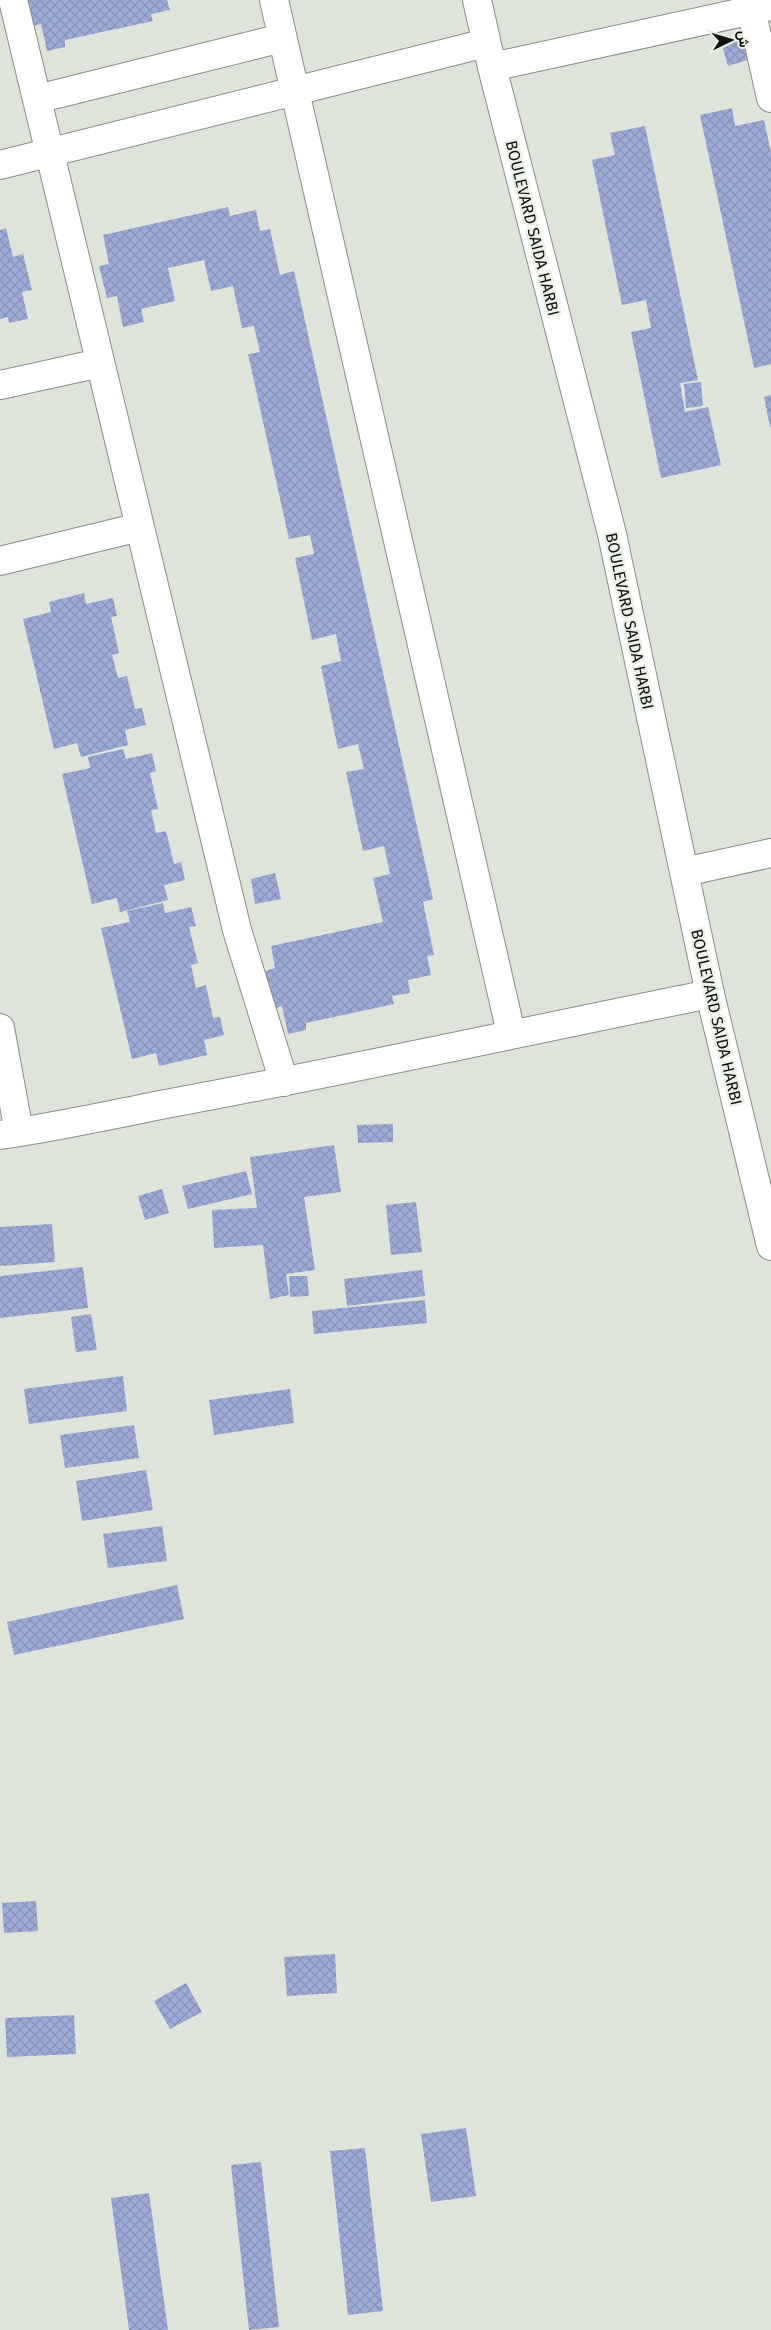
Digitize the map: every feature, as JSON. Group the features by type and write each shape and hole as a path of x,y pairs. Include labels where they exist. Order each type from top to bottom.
{"street":[{"path":"14,0 10,31 37,99 236,930 284,1082"},
{"path":"274,0 512,1033"},
{"name":"BOULEVARD SAIDA HARBI","path":"477,0 489,55 612,534 710,994 771,1246"},
{"path":"0,165 295,92 757,6 771,98"},
{"path":"37,99 282,38"},
{"path":"0,386 100,363"},
{"path":"0,561 140,527"},
{"path":"684,872 771,853"},
{"path":"0,1028 10,1133 400,1059 512,1033 710,994"}],"building":[{"path":"27,0 167,0 170,10 151,14 153,21 65,40 65,47 47,51 41,24 32,26"},
{"path":"744,36 751,59 728,66 721,42"},
{"path":"732,108 735,126 764,120 771,153 771,364 754,368 700,115"},
{"path":"645,126 698,380 680,383 685,412 708,407 721,465 661,478 631,332 651,328 646,300 622,305 592,160 615,155 610,133"},
{"path":"228,207 230,216 256,210 260,231 270,229 280,275 294,271 433,899 423,902 434,955 427,956 431,975 408,980 410,993 392,996 394,1004 306,1023 306,1030 288,1034 282,1006 274,1009 265,971 275,968 271,946 383,922 373,878 390,874 384,846 363,851 346,772 364,769 358,744 338,749 321,666 341,661 336,634 312,640 295,558 314,554 310,535 289,539 248,354 260,352 254,326 242,328 233,286 211,291 204,260 168,268 175,301 141,309 144,322 123,327 117,296 107,298 99,266 109,264 103,235"},
{"path":"6,228 13,257 23,254 32,290 22,292 28,319 9,323 8,317 0,319 0,230"},
{"path":"701,382 703,406 686,408 684,384"},
{"path":"771,395 771,427 770,427 764,397"},
{"path":"84,593 86,604 113,598 117,616 111,617 119,653 112,655 118,678 127,676 135,709 142,708 146,725 125,730 128,745 81,757 77,743 54,749 23,619 51,612 49,602"},
{"path":"123,749 126,759 152,753 156,771 150,773 158,809 151,810 156,833 166,831 174,864 181,862 185,880 164,885 168,900 120,912 117,898 92,904 62,774 90,768 88,757"},
{"path":"275,873 281,899 255,904 251,879"},
{"path":"163,903 165,913 191,907 196,926 189,927 198,963 191,965 196,988 206,985 213,1018 220,1017 224,1035 204,1040 207,1055 159,1066 156,1053 132,1059 101,928 130,922 127,911"},
{"path":"393,1124 393,1142 358,1143 357,1125"},
{"path":"334,1145 341,1192 304,1197 315,1270 286,1274 289,1295 270,1299 263,1245 214,1248 212,1210 257,1208 250,1157"},
{"path":"246,1171 252,1194 188,1209 182,1186"},
{"path":"162,1189 169,1213 145,1220 138,1196"},
{"path":"416,1202 422,1252 391,1255 386,1205"},
{"path":"52,1224 55,1262 0,1266 0,1227"},
{"path":"83,1267 88,1308 0,1318 0,1276"},
{"path":"422,1270 425,1296 347,1306 344,1279"},
{"path":"289,1276 307,1276 309,1296 290,1297"},
{"path":"425,1300 427,1323 314,1334 312,1311"},
{"path":"91,1314 97,1350 76,1352 71,1317"},
{"path":"123,1376 127,1411 29,1424 24,1389"},
{"path":"290,1389 294,1423 214,1435 209,1400"},
{"path":"134,1425 139,1458 65,1468 60,1435"},
{"path":"146,1470 153,1510 82,1521 76,1481"},
{"path":"162,1526 167,1561 108,1568 103,1534"},
{"path":"177,1585 184,1619 14,1655 7,1622"},
{"path":"36,1901 38,1931 4,1933 2,1903"},
{"path":"335,1954 337,1993 287,1996 284,1957"},
{"path":"186,1983 202,2012 170,2029 154,2001"},
{"path":"74,2015 76,2054 7,2057 5,2018"},
{"path":"466,2128 476,2196 431,2202 421,2134"},
{"path":"365,2148 383,2311 348,2315 330,2151"},
{"path":"261,2162 279,2327 249,2330 231,2165"},
{"path":"149,2193 168,2330 129,2330 111,2198"}]}
